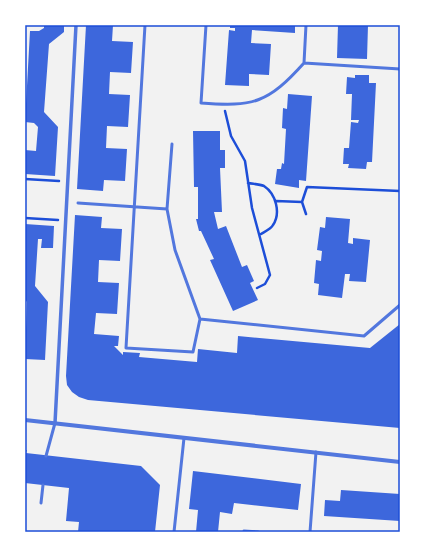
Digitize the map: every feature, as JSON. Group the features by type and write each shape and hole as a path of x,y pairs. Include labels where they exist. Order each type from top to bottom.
{"street":[{"path":"55,423 76,25"},
{"path":"25,420 400,462"}],"lane":[{"path":"145,25 126,348 193,352 200,319 176,250 167,209 172,144"},
{"path":"206,25 201,103 224,105 252,103 267,96 285,84 304,63 306,25"},
{"path":"304,63 400,69"},
{"path":"78,203 167,209"},
{"path":"200,319 364,336 400,305"},
{"path":"46,456 55,423"},
{"path":"174,532 184,438"},
{"path":"310,532 316,452"},
{"path":"41,503 43,485"},
{"path":"244,531 258,532"}],"path":[{"path":"224,105 231,136 245,162 252,208 261,234 270,275 265,284 257,288"},
{"path":"25,180 68,182"},
{"path":"248,183 262,186 270,192 276,201 277,212 273,225 261,234"},
{"path":"306,214 302,202 307,187 400,191"},
{"path":"276,201 302,202"},
{"path":"25,218 66,220"}],"building":[{"path":"44,25 64,25 64,32 49,44 44,112 58,127 55,176 25,174 25,150 36,151 38,127 34,123 25,122 30,31 39,31 44,28"},
{"path":"86,25 113,25 112,41 133,42 131,73 110,72 109,94 130,95 128,127 107,126 106,148 127,149 125,181 104,180 103,191 77,189"},
{"path":"230,25 295,25 295,33 252,30 251,43 271,44 269,75 249,74 249,86 225,85 229,30 235,31 235,28 230,28"},
{"path":"338,25 368,25 367,59 337,58"},
{"path":"355,75 369,75 369,83 376,83 372,162 367,162 366,169 348,168 349,164 343,164 344,148 349,148 351,122 358,123 359,120 351,120 352,94 346,94 347,77 355,78"},
{"path":"288,94 312,96 306,181 299,180 299,188 275,184 277,169 281,169 282,163 284,164 286,129 282,128 283,108 287,109"},
{"path":"193,131 220,131 220,150 225,150 225,168 220,168 222,212 214,212 218,229 226,226 242,267 247,265 254,281 250,283 258,300 233,311 210,260 214,259 201,231 199,231 196,219 198,219 198,187 194,187"},
{"path":"75,215 102,217 101,228 122,229 120,261 99,260 98,282 119,283 117,314 96,313 94,334 119,336 118,346 114,346 123,355 123,352 140,353 139,357 197,362 198,349 237,353 238,336 370,348 400,324 400,428 88,400 79,397 72,392 67,385 66,376"},
{"path":"326,217 350,219 348,243 353,244 353,238 370,240 366,282 349,281 350,274 345,274 342,298 318,295 319,284 314,283 316,260 321,261 322,251 317,250 320,227 325,228"},
{"path":"25,224 54,226 53,248 41,248 42,239 38,239 35,286 48,302 45,360 25,359 27,302 25,299"},
{"path":"25,450 27,450 26,453 141,466 160,485 155,532 78,532 79,522 66,521 69,488 25,483"},
{"path":"193,471 301,484 298,510 234,503 232,514 220,512 218,532 196,532 198,510 189,509"},
{"path":"341,490 400,494 400,521 324,516 325,500 340,501"}]}
